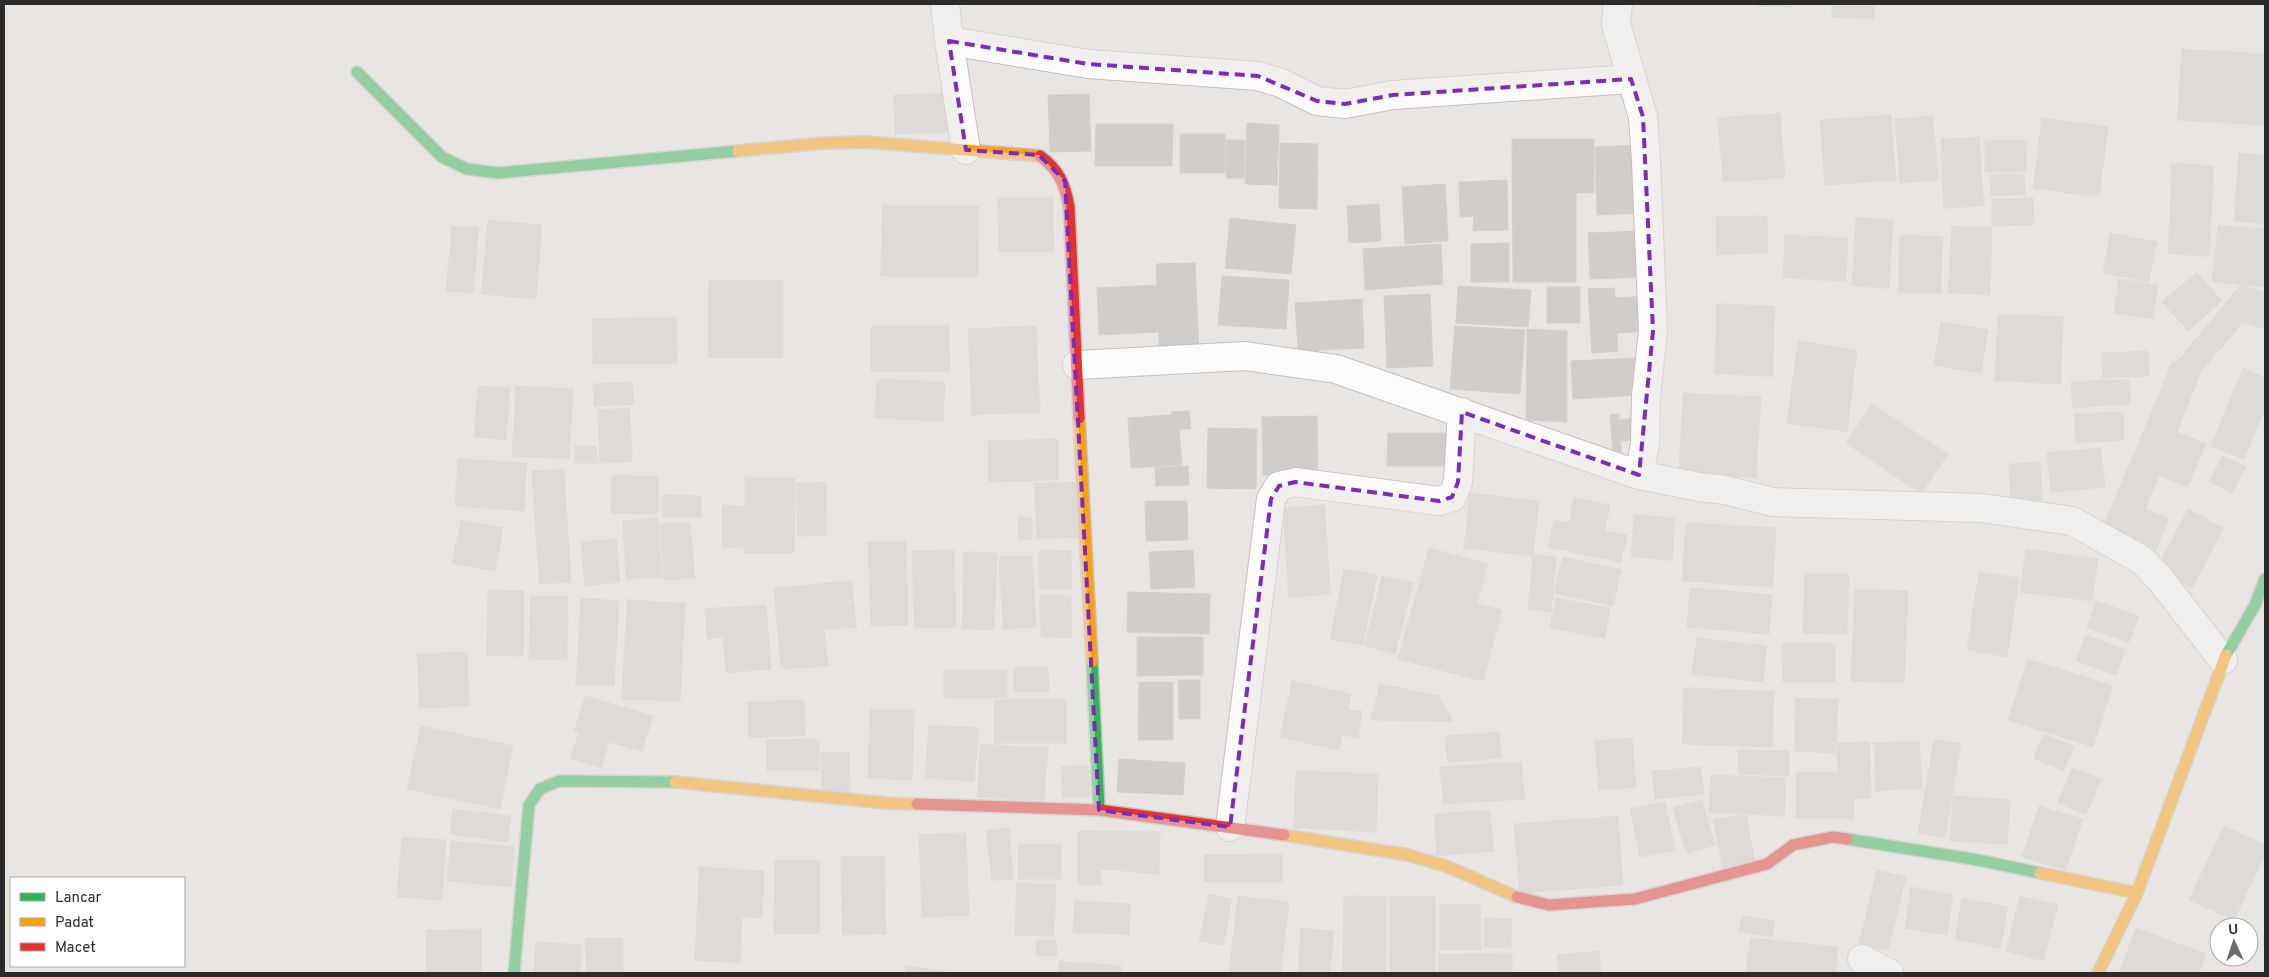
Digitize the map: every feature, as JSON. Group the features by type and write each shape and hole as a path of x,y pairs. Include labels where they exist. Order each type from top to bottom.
{"street":[{"path":"945,4 966,150"},
{"path":"1618,4 1616,24 1643,117 1653,330 1646,396 1645,444 1639,475"},
{"path":"949,40 1088,64 1258,76 1281,83 1317,101 1345,104 1394,96 1631,79"},
{"path":"357,72 442,157 467,170 498,173 824,143 866,142 1040,155 1053,165 1065,181 1069,207 1099,810"},
{"path":"1077,364 1246,356 1286,360 1336,369 1639,475 1699,487 1725,490 1772,502 1982,508 2072,521 2142,560 2160,579 2223,660"},
{"path":"1230,827 1271,499 1279,486 1295,482 1439,501 1452,497 1458,482 1462,412"},
{"path":"2098,973 2137,893 2223,660 2255,606 2265,579"},
{"path":"514,973 529,805 540,789 559,781 675,782 886,803 1099,810 1230,827 1408,855 1446,866 1523,900 1548,904 1636,899 1767,864 1793,845 1833,838 1978,860 2137,893"},
{"path":"1862,959 1889,973"}],"highlighted area":[{"path":"949,41 1088,64 1258,76 1317,101 1345,104 1393,95 1631,79 1643,117 1653,331 1639,475 1462,412 1458,482 1452,497 1439,501 1295,482 1279,486 1271,499 1230,827 1099,810 1065,181 1039,155 966,150"}],"building":[{"path":"1755,4 1792,4 1792,7 1755,6"},
{"path":"1833,4 1875,4 1874,19 1832,17"},
{"path":"2182,49 2265,54 2265,125 2177,120"},
{"path":"953,93 954,132 895,134 894,95"},
{"path":"1089,94 1091,151 1050,152 1048,95"},
{"path":"1780,113 1785,178 1723,182 1718,118"},
{"path":"1891,115 1896,180 1825,185 1820,120"},
{"path":"1933,116 1938,180 1900,183 1895,119"},
{"path":"2042,118 2108,127 2099,197 2033,188"},
{"path":"1247,123 1279,125 1277,185 1245,184"},
{"path":"1096,124 1173,124 1172,166 1095,166"},
{"path":"1180,134 1225,134 1225,173 1180,173"},
{"path":"1979,137 1984,206 1944,208 1941,139"},
{"path":"1512,139 1594,139 1594,193 1576,193 1576,282 1513,282"},
{"path":"1226,140 1245,140 1244,178 1226,178"},
{"path":"1985,140 2027,140 2026,172 1985,172"},
{"path":"1280,143 1318,144 1317,209 1279,208"},
{"path":"1639,145 1642,213 1597,215 1595,147"},
{"path":"2239,153 2265,155 2265,224 2234,221"},
{"path":"2172,163 2214,166 2209,256 2168,254"},
{"path":"2024,174 2025,195 1991,196 1990,175"},
{"path":"1507,180 1508,230 1473,231 1474,216 1460,217 1459,182"},
{"path":"1445,184 1448,241 1405,244 1402,187"},
{"path":"1053,197 1054,251 999,252 998,198"},
{"path":"2033,198 2034,225 1992,226 1992,199"},
{"path":"1379,204 1381,241 1349,243 1347,206"},
{"path":"882,205 979,206 978,277 881,276"},
{"path":"1767,216 1768,253 1717,255 1716,217"},
{"path":"1856,217 1893,220 1889,288 1852,286"},
{"path":"1230,218 1296,225 1291,274 1225,268"},
{"path":"488,220 542,225 536,299 481,294"},
{"path":"2218,225 2265,229 2265,287 2212,282"},
{"path":"452,226 479,228 473,293 446,291"},
{"path":"1952,226 1992,228 1990,295 1948,293"},
{"path":"1646,231 1647,277 1590,279 1588,233"},
{"path":"2110,233 2157,242 2149,282 2103,273"},
{"path":"1785,235 1848,238 1846,281 1783,278"},
{"path":"1900,235 1943,237 1941,293 1898,292"},
{"path":"1509,243 1509,282 1471,282 1471,244"},
{"path":"1441,244 1443,284 1365,290 1363,249"},
{"path":"1195,263 1199,349 1159,351 1159,332 1099,335 1097,288 1157,285 1156,264"},
{"path":"2197,272 2222,301 2188,331 2162,302"},
{"path":"1222,276 1289,280 1286,329 1218,325"},
{"path":"2119,279 2158,285 2153,319 2114,313"},
{"path":"709,280 783,280 783,358 708,358"},
{"path":"2241,285 2265,292 2265,329 2242,323 2201,372 2177,432 2206,444 2187,487 2159,475 2145,509 2169,518 2153,556 2101,531 2173,361 2176,363"},
{"path":"1458,286 1531,290 1528,327 1456,323"},
{"path":"1547,287 1580,287 1580,323 1547,323"},
{"path":"1614,288 1615,298 1648,296 1650,331 1617,333 1618,351 1592,353 1588,289"},
{"path":"1430,294 1433,366 1387,368 1384,296"},
{"path":"1362,299 1364,348 1298,351 1295,303"},
{"path":"1717,304 1775,306 1773,376 1715,374"},
{"path":"1998,314 2063,317 2061,384 1995,381"},
{"path":"676,317 677,363 593,364 592,319"},
{"path":"1941,322 1988,330 1981,373 1934,365"},
{"path":"949,325 950,371 871,371 871,326"},
{"path":"1036,326 1040,412 972,415 968,329"},
{"path":"1455,326 1525,330 1520,394 1450,389"},
{"path":"1527,329 1567,331 1567,422 1526,420"},
{"path":"1798,341 1857,350 1847,432 1787,423"},
{"path":"2148,351 2149,376 2103,378 2102,353"},
{"path":"1638,358 1640,395 1573,399 1571,361"},
{"path":"2243,368 2265,378 2265,409 2244,459 2211,446"},
{"path":"877,379 945,382 943,421 875,418"},
{"path":"2129,379 2131,404 2073,408 2071,382"},
{"path":"632,382 634,404 594,407 593,384"},
{"path":"478,386 510,388 506,440 474,437"},
{"path":"516,386 573,389 569,459 512,456"},
{"path":"1683,393 1761,397 1756,478 1679,474"},
{"path":"1872,404 1948,454 1921,494 1846,443"},
{"path":"630,408 632,462 600,463 598,410"},
{"path":"1189,411 1191,429 1179,429 1182,465 1131,468 1128,418 1171,415 1171,412"},
{"path":"2123,412 2124,440 2076,443 2074,414"},
{"path":"1619,414 1619,420 1637,418 1639,439 1620,441 1622,452 1613,453 1610,415"},
{"path":"1317,416 1318,475 1263,475 1262,417"},
{"path":"1208,428 1257,429 1256,489 1207,488"},
{"path":"1388,433 1451,433 1450,466 1387,466"},
{"path":"1058,439 1058,480 989,482 988,441"},
{"path":"575,446 596,446 597,463 575,463"},
{"path":"2101,448 2105,487 2051,492 2047,453"},
{"path":"2223,456 2246,467 2232,493 2209,481"},
{"path":"458,459 527,463 524,511 455,506"},
{"path":"2040,462 2042,500 2010,501 2009,464"},
{"path":"1188,466 1189,485 1156,486 1155,468"},
{"path":"564,469 571,582 539,584 532,471"},
{"path":"612,475 658,477 658,514 611,513"},
{"path":"745,477 795,478 794,553 744,553 744,547 722,547 722,505 745,506"},
{"path":"826,482 827,535 798,536 796,483"},
{"path":"1076,482 1079,537 1037,539 1034,483"},
{"path":"1470,493 1539,501 1533,556 1464,548"},
{"path":"663,495 701,496 701,517 663,517"},
{"path":"1574,498 1610,505 1605,531 1627,535 1621,562 1548,547 1554,520 1569,523"},
{"path":"1145,501 1187,501 1188,540 1146,541"},
{"path":"1325,505 1330,594 1289,597 1283,508"},
{"path":"2188,509 2224,528 2192,588 2156,570"},
{"path":"1634,515 1675,518 1672,560 1631,557"},
{"path":"1018,517 1032,518 1032,539 1018,539"},
{"path":"658,518 662,577 626,579 623,521"},
{"path":"461,520 503,528 495,571 452,563"},
{"path":"690,522 695,578 664,580 660,524"},
{"path":"1686,523 1776,528 1773,587 1682,581"},
{"path":"616,539 620,582 585,586 581,542"},
{"path":"906,541 908,625 871,626 868,542"},
{"path":"1429,548 1488,564 1477,604 1502,610 1483,681 1398,659"},
{"path":"2026,549 2098,559 2092,601 2020,592"},
{"path":"954,550 956,627 914,628 912,551"},
{"path":"1039,550 1071,551 1072,589 1039,588"},
{"path":"1193,550 1195,587 1151,589 1149,552"},
{"path":"964,552 997,553 994,630 962,629"},
{"path":"1533,555 1556,557 1551,612 1528,609"},
{"path":"1032,556 1036,627 1003,629 999,557"},
{"path":"1563,557 1621,570 1613,606 1554,593"},
{"path":"1344,569 1377,575 1363,645 1330,639"},
{"path":"1979,572 2019,578 2007,657 1967,650"},
{"path":"1805,573 1849,574 1847,634 1803,633"},
{"path":"1382,576 1413,583 1395,654 1365,646"},
{"path":"852,581 856,627 824,630 828,666 781,669 774,588"},
{"path":"1690,588 1772,595 1769,634 1687,627"},
{"path":"1855,589 1908,591 1904,683 1851,681"},
{"path":"488,590 524,591 523,656 487,655"},
{"path":"1128,592 1210,594 1209,634 1127,632"},
{"path":"1040,595 1071,596 1072,638 1041,637"},
{"path":"530,596 568,596 567,659 529,659"},
{"path":"581,598 619,601 614,686 576,684"},
{"path":"1556,598 1610,608 1605,638 1550,628"},
{"path":"627,600 685,603 680,701 622,699"},
{"path":"2096,601 2139,616 2129,642 2087,628"},
{"path":"766,605 771,669 726,673 723,637 707,639 705,609"},
{"path":"2086,635 2125,650 2116,675 2076,661"},
{"path":"1137,637 1203,637 1203,675 1137,676"},
{"path":"1697,638 1767,646 1763,682 1692,674"},
{"path":"1835,643 1835,682 1783,682 1782,644"},
{"path":"467,652 469,706 419,708 417,654"},
{"path":"2028,659 2113,686 2093,747 2008,720"},
{"path":"1048,667 1049,692 1014,692 1014,668"},
{"path":"944,670 1007,670 1007,698 944,698"},
{"path":"1178,680 1200,680 1200,719 1179,719"},
{"path":"1292,681 1351,694 1348,710 1362,711 1358,738 1342,735 1339,750 1280,737"},
{"path":"1139,682 1173,682 1173,740 1138,740"},
{"path":"1380,684 1439,696 1453,721 1371,720"},
{"path":"1684,688 1774,691 1772,747 1682,744"},
{"path":"585,696 653,716 642,751 609,742 601,768 570,758 579,733 574,732"},
{"path":"1796,698 1838,699 1836,753 1794,751"},
{"path":"1066,699 1066,743 994,743 994,700"},
{"path":"804,700 805,736 749,737 748,702"},
{"path":"870,709 914,710 912,780 868,778"},
{"path":"929,725 979,728 974,781 925,778"},
{"path":"421,726 513,746 500,809 407,789"},
{"path":"1499,732 1501,758 1448,762 1445,736"},
{"path":"2044,734 2074,747 2063,771 2033,758"},
{"path":"1632,738 1636,787 1599,790 1595,741"},
{"path":"767,739 819,739 819,770 767,771"},
{"path":"1934,739 1961,744 1945,837 1918,833"},
{"path":"1919,741 1922,788 1876,791 1874,743"},
{"path":"1870,742 1871,798 1854,799 1854,819 1796,818 1796,772 1838,772 1837,743"},
{"path":"980,744 1048,748 1044,801 977,797"},
{"path":"1738,750 1789,751 1789,776 1738,774"},
{"path":"849,752 850,794 822,794 821,753"},
{"path":"1119,759 1185,763 1183,795 1117,792"},
{"path":"1521,762 1525,799 1443,804 1440,767"},
{"path":"1088,765 1090,796 1063,798 1061,767"},
{"path":"1701,767 1704,794 1655,799 1652,771"},
{"path":"2072,768 2101,779 2086,815 2058,803"},
{"path":"1296,771 1378,774 1376,832 1294,828"},
{"path":"1711,775 1786,778 1784,816 1709,812"},
{"path":"1953,796 2010,800 2007,844 1950,841"},
{"path":"1702,800 1715,845 1686,853 1673,808"},
{"path":"1665,802 1675,850 1640,857 1630,809"},
{"path":"2039,806 2083,819 2066,870 2022,857"},
{"path":"453,809 511,816 508,842 450,834"},
{"path":"1490,810 1494,851 1437,856 1434,814"},
{"path":"1746,814 1755,862 1723,868 1713,820"},
{"path":"1618,816 1623,885 1520,893 1514,824"},
{"path":"2224,826 2265,845 2265,854 2235,917 2227,917 2189,900"},
{"path":"1009,828 1013,879 992,880 986,830"},
{"path":"1078,831 1160,832 1159,874 1100,869 1101,885 1078,885"},
{"path":"966,833 969,915 922,917 919,834"},
{"path":"402,837 446,840 442,900 397,897"},
{"path":"451,841 514,847 511,887 447,881"},
{"path":"1061,844 1061,879 1018,879 1018,845"},
{"path":"1282,854 1282,882 1204,882 1204,855"},
{"path":"841,856 884,856 886,934 842,935"},
{"path":"775,860 820,861 819,934 774,934"},
{"path":"699,867 764,871 762,918 742,917 740,963 695,960"},
{"path":"1877,870 1906,877 1888,950 1859,944"},
{"path":"1017,883 1056,885 1054,936 1015,935"},
{"path":"1911,887 1953,894 1947,935 1905,928"},
{"path":"1209,894 1232,899 1223,945 1199,941"},
{"path":"1238,896 1289,902 1281,973 1229,973"},
{"path":"1344,896 1386,897 1385,973 1343,973"},
{"path":"1435,896 1435,973 1390,973 1390,897"},
{"path":"2020,896 2058,905 2043,961 2006,951"},
{"path":"1962,898 2008,907 2000,948 1955,939"},
{"path":"1074,901 1130,904 1129,935 1073,932"},
{"path":"1440,904 1480,904 1481,950 1440,950"},
{"path":"1742,916 1775,921 1773,937 1739,932"},
{"path":"1484,918 1512,919 1511,947 1484,947"},
{"path":"1301,928 1334,931 1330,973 1298,973"},
{"path":"2136,928 2206,954 2199,973 2119,973"},
{"path":"481,929 481,973 426,973 426,930"},
{"path":"585,938 623,938 623,973 586,973"},
{"path":"1751,938 1838,947 1836,973 1745,973"},
{"path":"1036,940 1056,940 1057,955 1036,956"},
{"path":"536,942 581,945 580,973 534,973"},
{"path":"1599,951 1601,973 1559,973 1557,955"},
{"path":"1512,953 1512,973 1439,973 1438,954"},
{"path":"1059,961 1121,966 1121,973 1059,973"},
{"path":"906,966 947,972 947,973 905,973"}],"traffic: fast":[{"path":"357,72 442,157 467,169 498,173 738,151"},
{"path":"2226,655 2255,605 2265,579"},
{"path":"1092,662 1099,810"},
{"path":"514,973 529,805 540,789 559,781 675,782"},
{"path":"1847,839 1978,860 2040,873"}],"traffic: slow":[{"path":"738,151 824,143 866,142 1040,156"},
{"path":"1079,418 1092,662"},
{"path":"2098,973 2137,893 2226,655"},
{"path":"675,782 886,803 917,804"},
{"path":"1284,835 1408,855 1446,866 1517,897"},
{"path":"2040,873 2137,893"}],"traffic: jam":[{"path":"1040,156 1047,161 1060,178 1069,207 1079,418"},
{"path":"917,804 1099,810 1284,835"},
{"path":"1517,897 1549,905 1635,899 1767,864 1793,845 1833,837 1847,839"}]}
